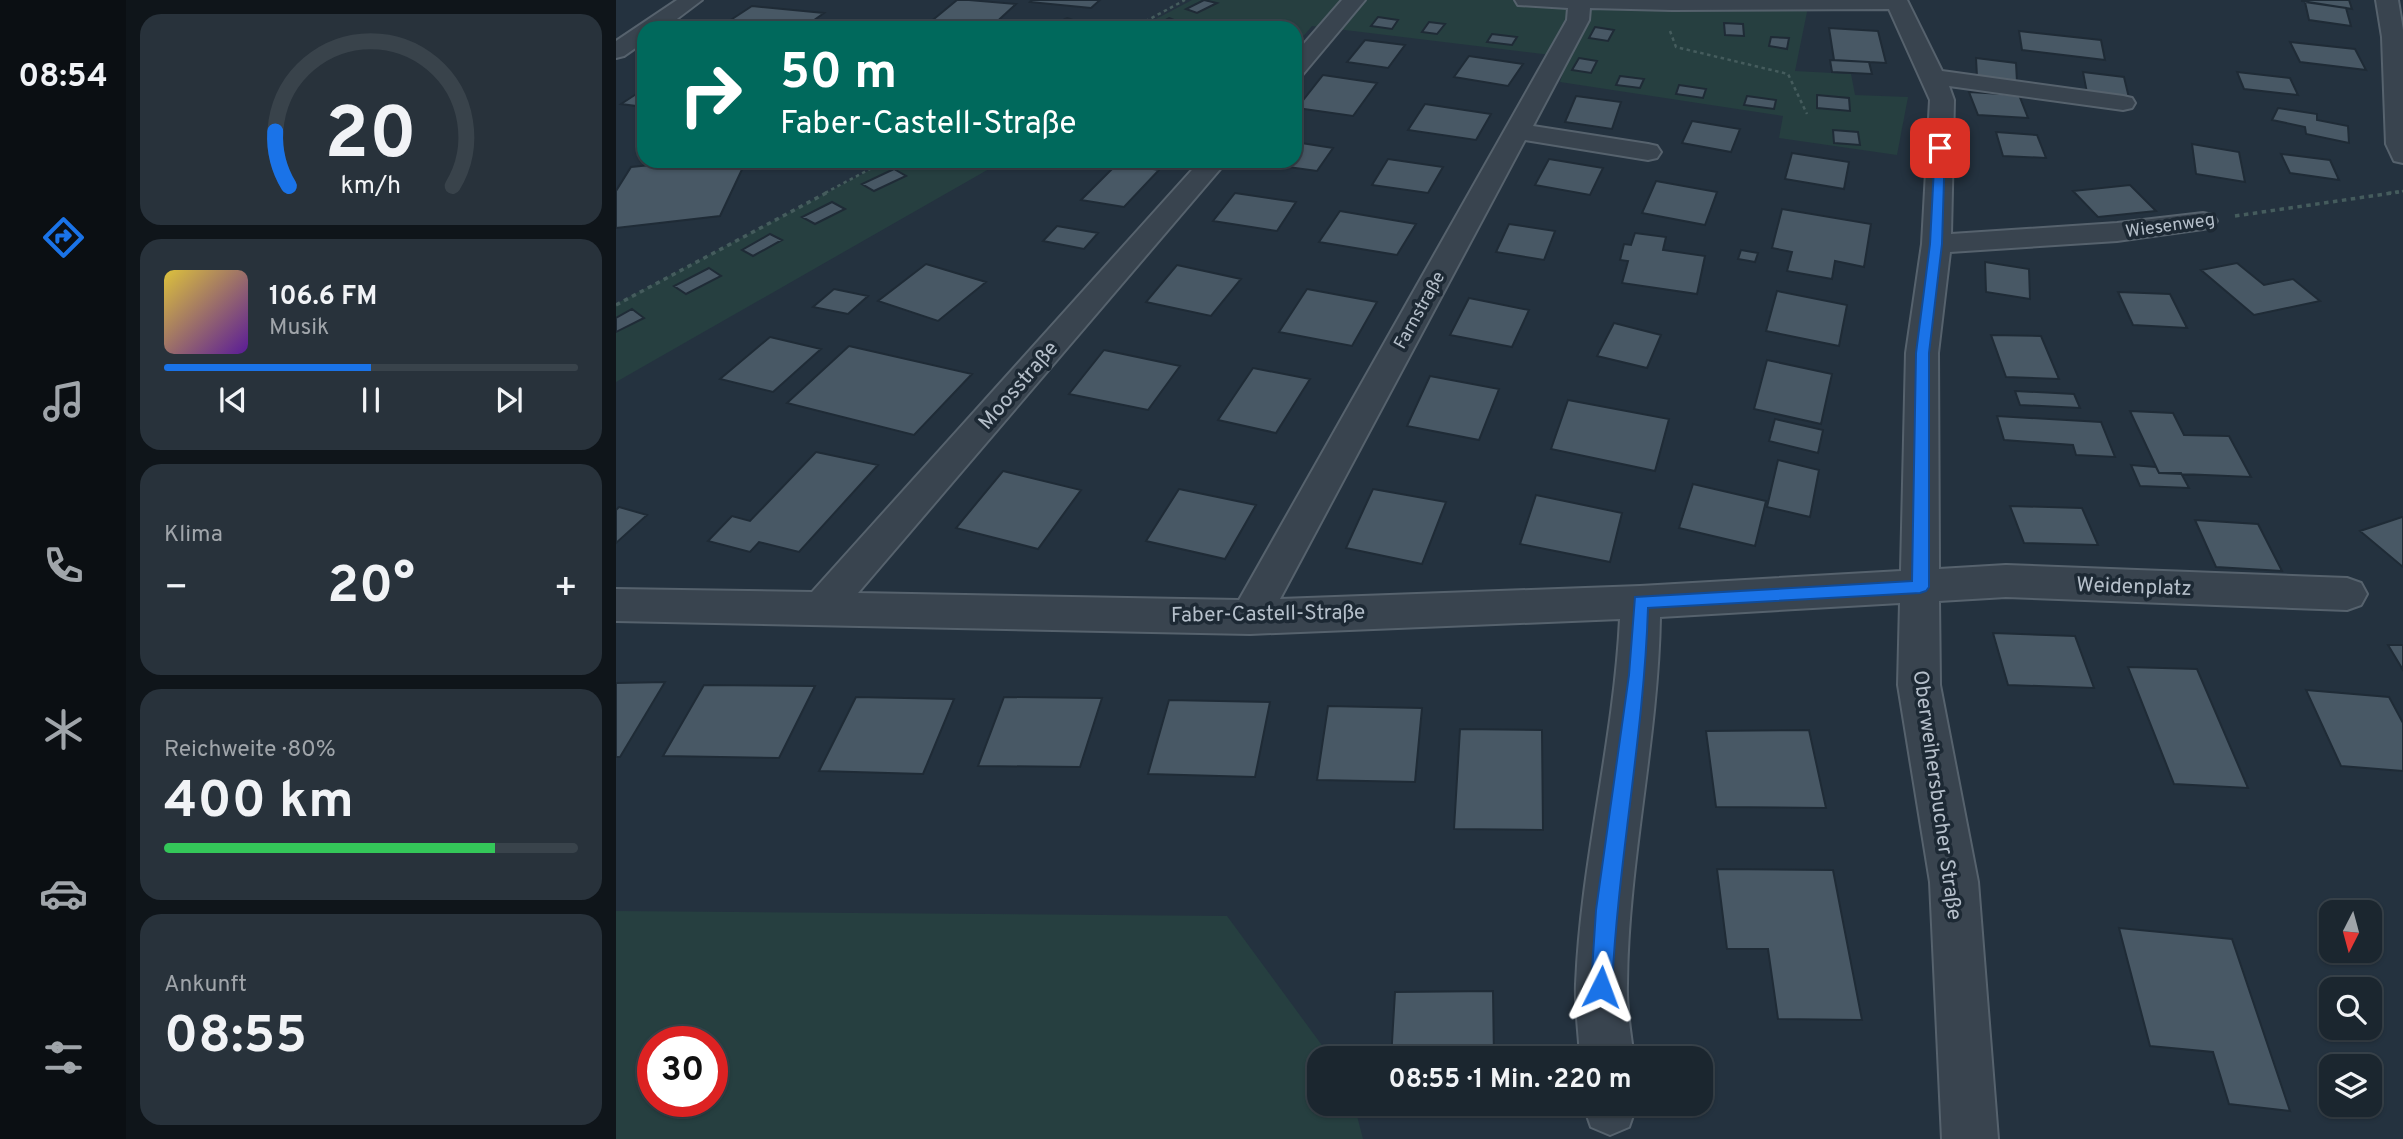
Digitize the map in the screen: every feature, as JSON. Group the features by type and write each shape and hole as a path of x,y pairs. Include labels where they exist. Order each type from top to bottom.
{"street":[{"path":"660,21 691,0"},
{"path":"1302,61 1354,0"},
{"path":"1526,0 1666,4 1896,1"},
{"path":"2387,0 2393,37 2399,144 2403,155"},
{"name":"Oberweihersbucher Straße","path":"1896,1 1942,100 1936,244 1922,353 1919,685 1954,883 1970,1139"},
{"name":"Farnstraße","path":"1250,617 1578,20 1579,2"},
{"path":"616,54 637,38"},
{"path":"616,54 637,58"},
{"path":"1933,77 2123,103"},
{"path":"1517,131 1648,152"},
{"name":"Moosstraße","path":"822,608 1208,168"},
{"name":"Wiesenweg","path":"1936,244 2117,232 2203,221"},
{"name":"Weidenplatz","path":"1920,587 2006,581 2347,594"},
{"name":"Faber-Castell-Straße","path":"616,604 1250,617 1640,602 1920,587"},
{"path":"1606,1046 1601,987 1606,910 1638,675 1640,602"}],"path":[{"path":"1146,21 1185,0"},
{"path":"1666,4 1671,38 1676,47 1788,74 1808,114"},
{"path":"616,305 872,168"},
{"name":"Wiesenweg","path":"2203,221 2403,191"}],"green space":[{"path":"1192,0 1802,0 1807,12 1795,71 1851,74 1855,95 1908,97 1897,155 1779,138 1783,116 1560,82 1568,57 1312,26 1302,38 1302,21 1152,21"},
{"path":"874,168 991,168 616,382 616,304"},
{"path":"616,911 1227,916 1322,1046 1307,1046 1307,1116 1357,1116 1363,1139 616,1139"}],"building":[{"path":"957,0 1016,4 998,21 932,21"},
{"path":"1100,0 1091,8 1030,2"},
{"path":"1204,0 1217,3 1197,13 1186,9"},
{"path":"2349,0 2352,9 2302,1"},
{"path":"2305,2 2346,8 2351,26 2309,20"},
{"path":"752,6 824,13 813,21 729,21"},
{"path":"1378,17 1398,20 1392,29 1371,26"},
{"path":"1429,22 1445,24 1437,34 1422,32"},
{"path":"1724,23 1743,24 1744,36 1725,35"},
{"path":"1595,27 1614,30 1608,41 1589,38"},
{"path":"1829,28 1878,31 1886,63 1834,60"},
{"path":"2019,31 2101,40 2105,60 2022,50"},
{"path":"1492,34 1517,37 1512,45 1487,42"},
{"path":"1771,37 1789,38 1787,49 1769,46"},
{"path":"1365,40 1405,45 1388,68 1347,62"},
{"path":"2290,42 2355,49 2366,70 2300,62"},
{"path":"1469,56 1523,64 1508,86 1454,77"},
{"path":"1579,58 1597,61 1591,73 1572,70"},
{"path":"1976,58 2016,63 2017,82 1977,77"},
{"path":"1830,60 1869,62 1872,74 1832,72"},
{"path":"2083,72 2124,77 2129,98 2087,93"},
{"path":"2237,72 2290,78 2298,95 2244,89"},
{"path":"1323,75 1377,83 1353,116 1302,109 1302,102"},
{"path":"1620,76 1644,79 1640,88 1616,85"},
{"path":"1679,85 1706,89 1703,98 1676,94"},
{"path":"1969,92 2019,95 2028,118 1978,115"},
{"path":"637,94 637,106 621,104"},
{"path":"1817,95 1849,98 1850,111 1817,108"},
{"path":"1576,96 1621,102 1612,129 1565,122"},
{"path":"1747,96 1776,100 1774,109 1744,105"},
{"path":"1425,104 1491,114 1476,140 1408,130"},
{"path":"2278,108 2317,114 2317,120 2348,126 2349,143 2306,134 2305,127 2272,120"},
{"path":"1692,121 1740,129 1731,152 1682,143"},
{"path":"1833,130 1858,132 1860,145 1834,143"},
{"path":"1996,132 2037,135 2046,158 2003,156"},
{"path":"1302,143 1333,148 1317,171 1296,168 1302,168"},
{"path":"2192,144 2239,152 2245,182 2196,174"},
{"path":"1792,153 1849,162 1844,189 1785,179"},
{"path":"2281,154 2330,160 2339,180 2290,173"},
{"path":"1388,159 1443,167 1428,193 1372,185"},
{"path":"1549,159 1603,168 1590,195 1535,185"},
{"path":"631,167 743,168 720,216 616,228 616,191"},
{"path":"1113,168 1159,170 1124,207 1081,200"},
{"path":"894,169 906,176 874,191 862,184"},
{"path":"1656,181 1717,192 1705,225 1642,213"},
{"path":"2130,185 2156,211 2098,217 2073,191"},
{"path":"1235,193 1296,202 1277,231 1213,221"},
{"path":"832,202 845,209 815,224 802,217"},
{"path":"1782,209 1871,224 1864,267 1835,261 1832,279 1787,271 1792,252 1772,248"},
{"path":"1340,211 1416,224 1397,255 1319,242"},
{"path":"1509,224 1555,231 1544,260 1496,252"},
{"path":"1057,226 1098,233 1084,249 1043,241"},
{"path":"1635,233 1666,237 1663,250 1705,256 1697,294 1622,283 1628,261 1620,260 1624,244 1631,245"},
{"path":"770,234 782,240 753,256 742,250"},
{"path":"1741,250 1758,253 1755,262 1738,259"},
{"path":"1985,262 2029,269 2030,299 1986,292"},
{"path":"2237,263 2264,285 2293,279 2320,301 2254,315 2201,270"},
{"path":"926,264 986,282 938,321 878,301"},
{"path":"1177,265 1241,279 1211,316 1146,302"},
{"path":"709,268 721,276 686,294 674,286"},
{"path":"834,289 868,296 848,314 813,307"},
{"path":"1307,289 1377,302 1352,346 1279,332"},
{"path":"1777,291 1847,305 1839,346 1766,331"},
{"path":"2118,292 2170,294 2187,328 2133,325"},
{"path":"1469,298 1529,310 1512,347 1450,335"},
{"path":"632,309 644,318 616,332 616,318"},
{"path":"1614,323 1661,335 1647,368 1597,356"},
{"path":"1991,335 2041,336 2059,379 2006,377"},
{"path":"770,337 821,349 773,392 720,379"},
{"path":"849,346 972,374 914,435 787,403"},
{"path":"1104,350 1180,366 1148,410 1069,394"},
{"path":"1767,360 1832,374 1821,424 1754,409"},
{"path":"1253,368 1310,379 1276,433 1218,420"},
{"path":"1430,376 1499,389 1479,440 1407,426"},
{"path":"2015,391 2074,394 2080,408 2020,405"},
{"path":"1568,400 1669,419 1655,471 1551,449"},
{"path":"2130,411 2173,413 2184,435 2229,436 2251,477 2159,473"},
{"path":"1997,416 2101,422 2115,457 2076,455 2073,445 2004,440"},
{"path":"1775,419 1823,430 1818,453 1769,441"},
{"path":"816,452 878,465 799,552 759,542 750,552 708,541 732,516 750,521"},
{"path":"1778,460 1819,470 1810,517 1767,507"},
{"path":"2131,465 2156,467 2159,473 2181,473 2189,488 2140,486"},
{"path":"1003,471 1081,490 1038,549 956,528"},
{"path":"1693,484 1766,501 1755,546 1679,528"},
{"path":"1179,489 1256,505 1225,559 1146,541"},
{"path":"1373,489 1446,502 1422,564 1346,548"},
{"path":"1536,495 1622,513 1610,562 1520,544"},
{"path":"2010,506 2082,508 2098,545 2024,543"},
{"path":"619,507 647,515 616,543 616,510"},
{"path":"2403,517 2403,567 2360,531"},
{"path":"2195,520 2258,524 2282,571 2216,567"},
{"path":"1993,633 2075,636 2094,688 2008,685"},
{"path":"2388,645 2403,645 2403,670"},
{"path":"2128,667 2197,669 2248,788 2174,784"},
{"path":"665,682 620,757 616,757 616,683"},
{"path":"704,685 815,686 779,758 663,756"},
{"path":"2306,690 2389,697 2403,723 2403,771 2341,766"},
{"path":"856,697 954,699 923,774 819,771"},
{"path":"1004,697 1102,698 1080,767 978,766"},
{"path":"1169,700 1270,702 1255,777 1148,774"},
{"path":"1328,706 1422,708 1415,782 1317,780"},
{"path":"1460,729 1542,730 1543,830 1454,829"},
{"path":"1809,730 1826,808 1716,807 1706,731"},
{"path":"1717,869 1833,870 1862,1020 1778,1019 1768,949 1727,949"},
{"path":"2119,928 2232,939 2290,1111 2229,1104 2213,1052 2150,1046"},
{"path":"1493,991 1494,1046 1392,1046 1395,992"}],"route":[{"path":"1601,987 1606,910 1638,675 1640,602 1920,587 1922,353 1936,244 1940,148"}]}
